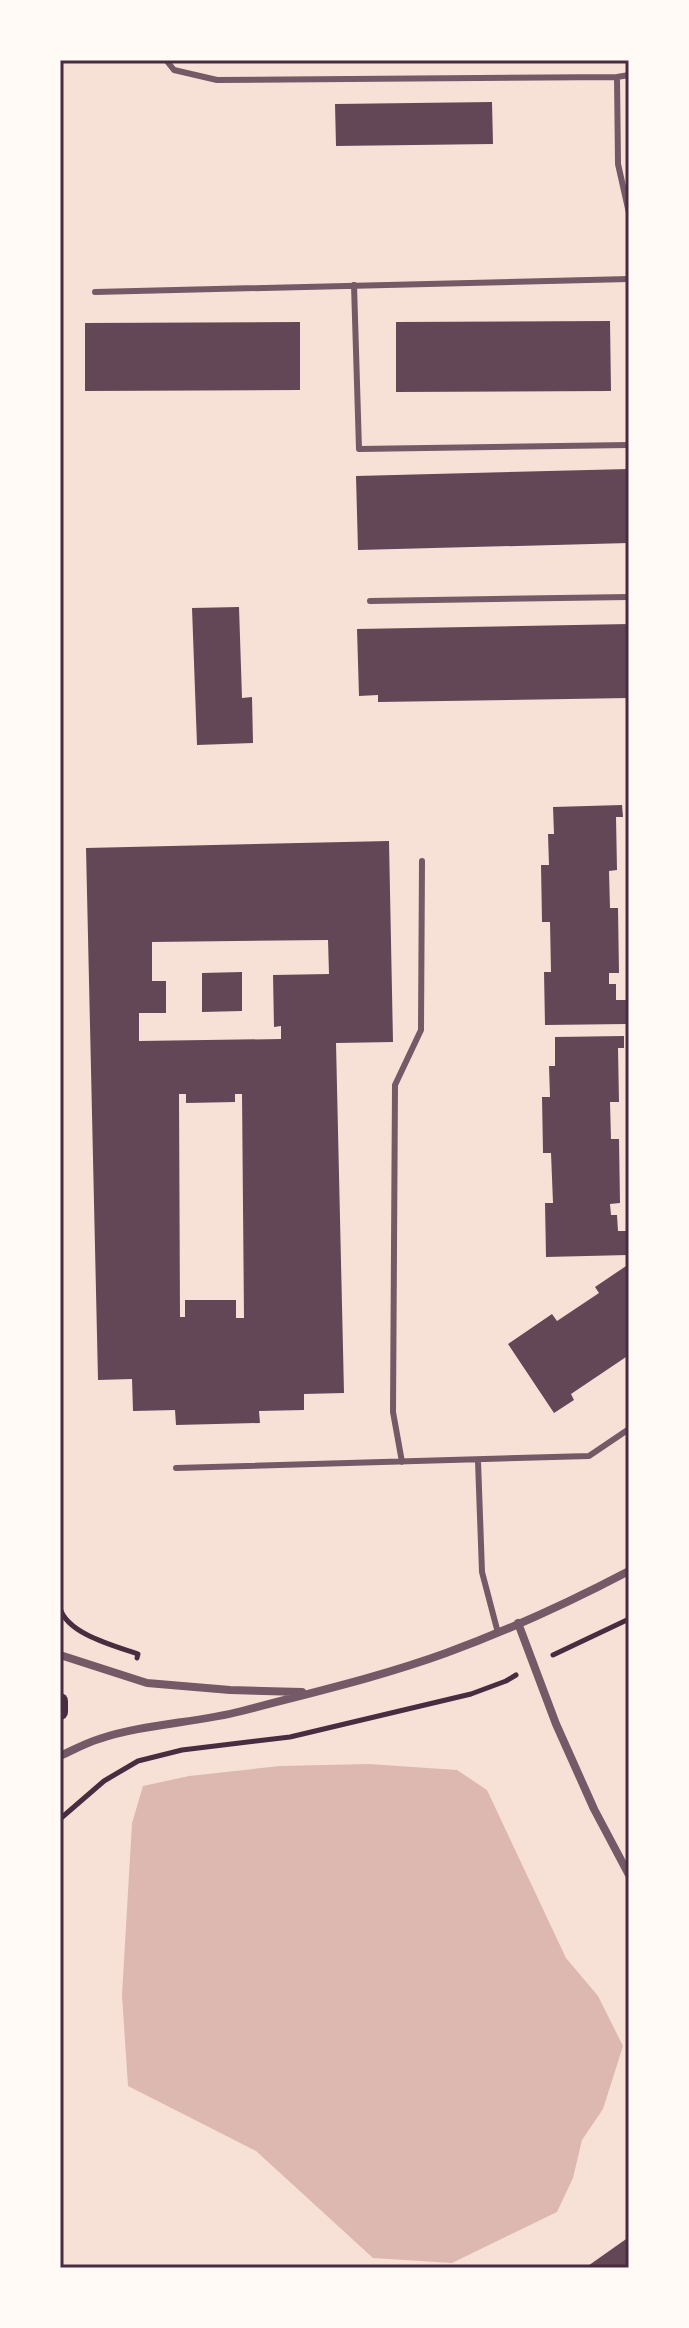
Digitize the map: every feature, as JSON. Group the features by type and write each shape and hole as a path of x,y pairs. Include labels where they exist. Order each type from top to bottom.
{"main road":[{"path":"60,1701 60,1712"}],"street":[{"path":"60,1756 100,1738 220,1716 443,1654 590,1592 629,1571"},
{"path":"518,1623 556,1724 594,1809 629,1875"},
{"path":"60,1655 147,1683 230,1690 315,1692"}],"lane":[{"path":"166,60 174,70 217,80 629,75"},
{"path":"617,77 618,164 629,213"},
{"path":"95,292 629,279"},
{"path":"354,285 359,449 629,445"},
{"path":"370,601 629,597"},
{"path":"402,1462 393,1412 395,1085 421,1030 422,861"},
{"path":"176,1468 589,1456 629,1429"},
{"path":"478,1461 482,1572 498,1633"}],"path":[{"path":"60,1608 62,1616 92,1638 138,1654"},
{"path":"561,1651 629,1619"},
{"path":"60,1819 104,1781 138,1761 182,1750 290,1737 471,1694 506,1681"}],"shaded area":[{"path":"369,1764 457,1770 487,1790 566,1958 598,1996 623,2046 603,2109 582,2140 573,2178 557,2212 452,2263 373,2258 256,2151 128,2086 122,1995 132,1823 143,1786 189,1776 280,1766"}],"building":[{"path":"492,102 493,144 336,146 335,104"},
{"path":"610,321 611,391 396,392 396,322"},
{"path":"300,322 300,390 85,391 85,323"},
{"path":"629,469 629,543 358,550 356,476"},
{"path":"239,607 242,698 252,697 253,743 197,745 192,608"},
{"path":"629,624 629,698 378,702 378,695 359,696 357,629"},
{"path":"622,805 623,817 616,817 617,870 609,871 610,908 618,908 619,973 609,973 609,984 616,984 616,1000 626,1000 627,1024 545,1025 544,972 551,972 550,922 542,922 541,865 549,865 548,834 554,834 553,807"},
{"path":"389,841 393,1042 336,1043 344,1393 304,1394 304,1410 259,1411 260,1423 176,1425 175,1410 133,1411 132,1379 98,1380 86,848","holes":["328,940 329,974 273,975 274,1027 281,1026 281,1039 139,1041 139,1013 166,1013 166,981 152,981 152,942","179,1094 186,1094 186,1103 235,1102 235,1094 242,1094 244,1318 236,1318 236,1300 185,1300 185,1317 180,1317"]},
{"path":"242,972 242,1011 202,1012 202,973"},
{"path":"624,1036 624,1048 618,1048 619,1102 610,1102 611,1139 619,1139 620,1203 610,1204 611,1215 617,1215 618,1231 628,1231 628,1255 546,1257 545,1203 553,1203 551,1153 543,1153 542,1097 550,1097 549,1066 555,1066 555,1037"},
{"path":"629,1264 629,1355 571,1394 574,1400 554,1413 508,1344 552,1314 557,1321 599,1293 595,1287"},
{"path":"629,2237 629,2268 585,2268"}]}
